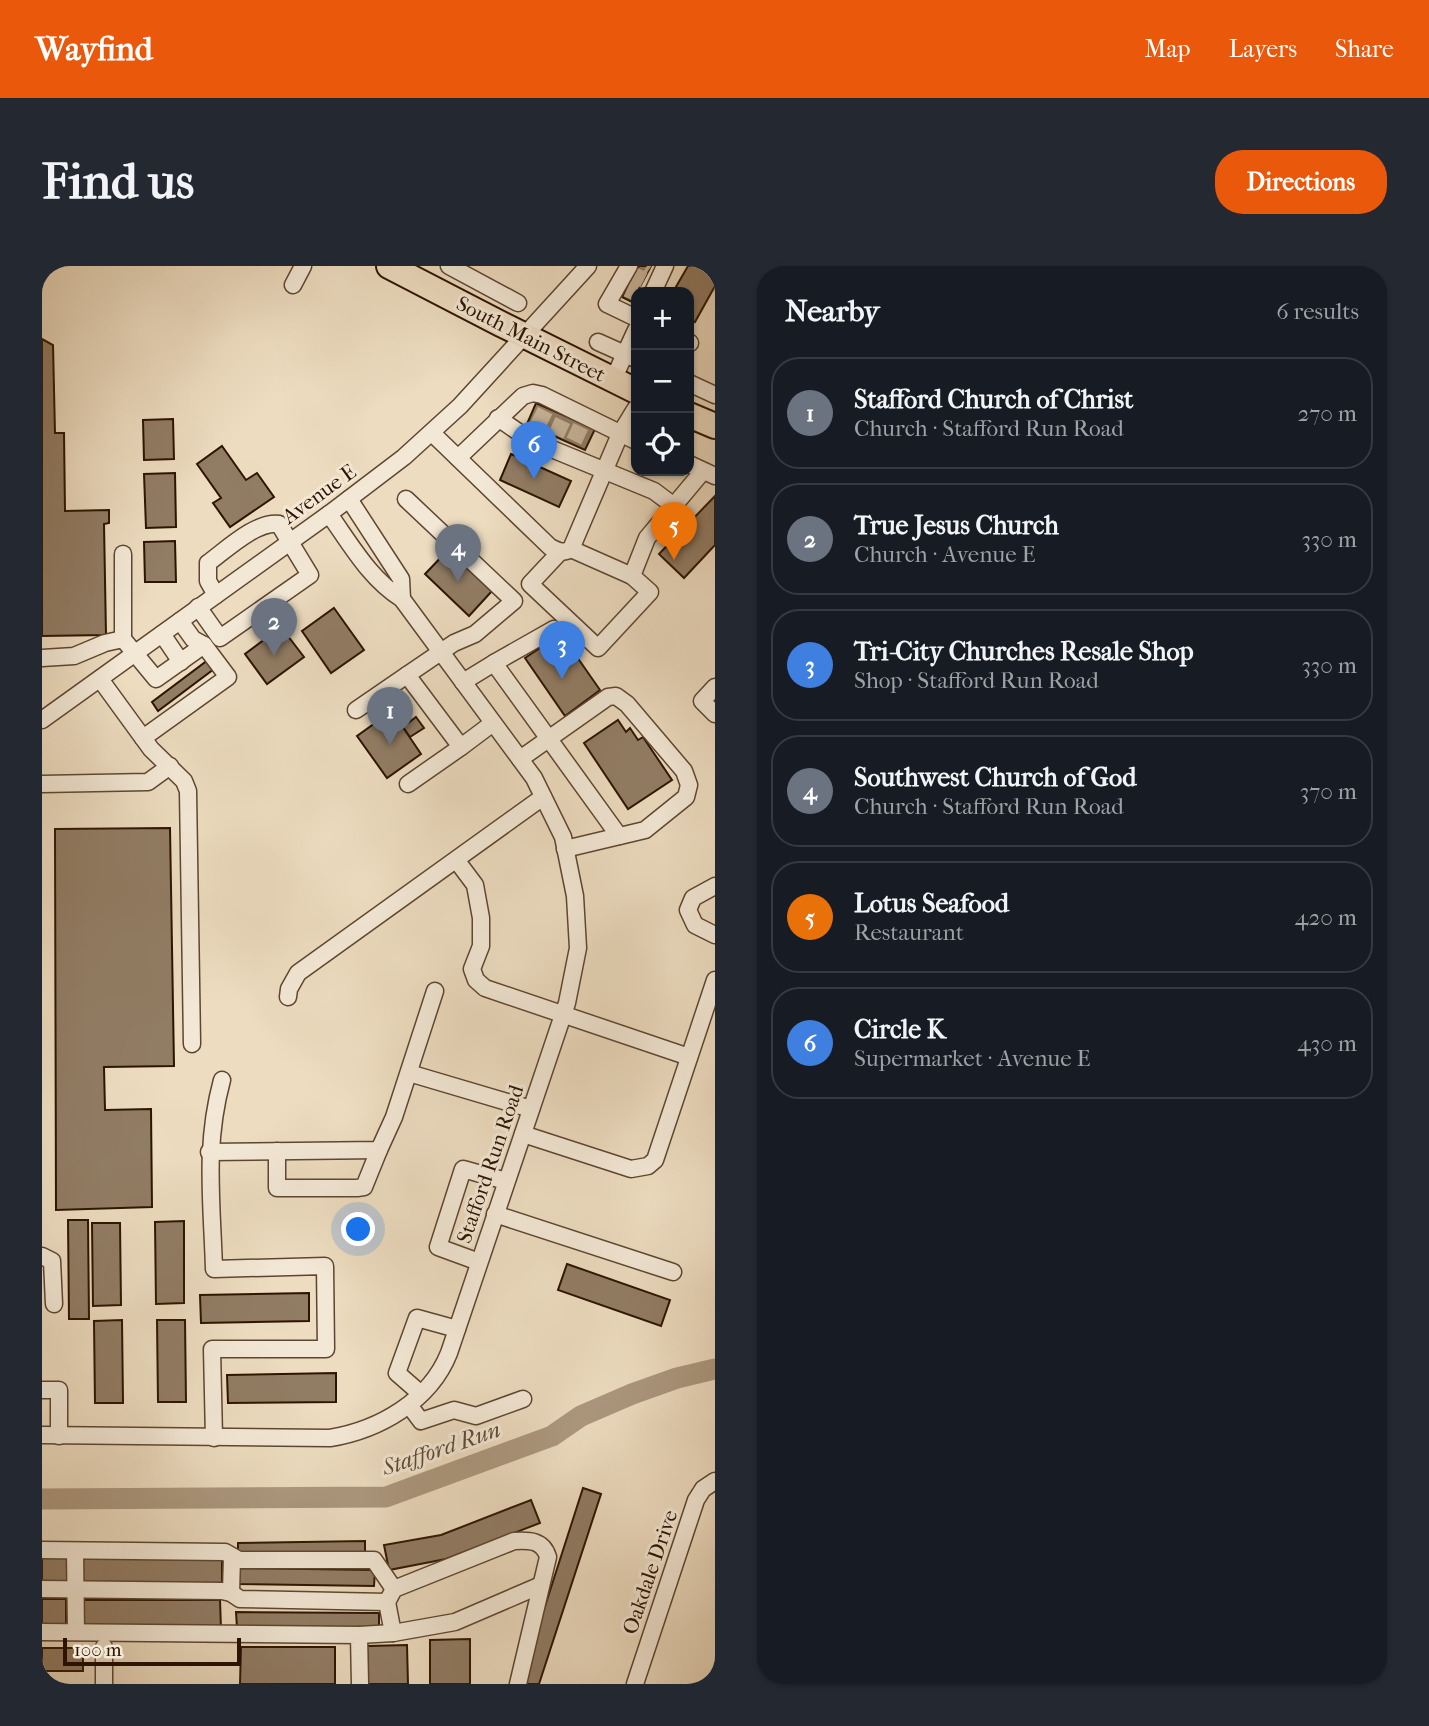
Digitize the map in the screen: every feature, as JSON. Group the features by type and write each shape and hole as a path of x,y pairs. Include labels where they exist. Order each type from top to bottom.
{"highway":[{"name":"South Main Street","path":"389,266 631,389"},
{"path":"694,417 715,426"}],"street":[{"path":"293,285 303,266"},
{"path":"449,266 519,303"},
{"name":"Avenue E","path":"42,720 329,514 432,433 524,336 579,269"},
{"path":"455,300 468,276"},
{"path":"631,316 607,304 642,277"},
{"path":"598,342 630,357 612,380"},
{"path":"694,385 715,395"},
{"path":"458,458 523,396 533,393 583,422 631,439"},
{"path":"432,433 550,547 566,551 632,576 650,592 598,648 530,584 566,551 620,434 633,413"},
{"path":"498,418 530,440 553,442 570,449 604,471 654,491 674,506"},
{"path":"530,440 538,425"},
{"path":"632,576 647,538 702,470"},
{"name":"Stafford Run Road","path":"349,499 401,579 402,599"},
{"path":"356,710 454,643 475,634 514,601 406,499"},
{"name":"Stafford Run Road","path":"42,1435 317,1439 343,1436 381,1422 408,1405 444,1367 563,1013 578,948 575,896 563,837 534,778 402,599 386,589 372,574 329,514"},
{"path":"198,607 220,638 310,575 279,524 271,523 259,526 208,563 208,581 216,595"},
{"path":"123,554 123,639 156,679 204,645"},
{"path":"143,738 228,677 204,645 193,639 180,621"},
{"path":"463,682 554,629"},
{"path":"162,634 181,662"},
{"path":"42,658 74,656 105,643 123,639"},
{"path":"495,663 619,836"},
{"path":"407,675 461,747"},
{"path":"100,678 143,738 184,781 188,791 192,1044"},
{"path":"715,687 702,701 715,714"},
{"path":"520,759 608,697 616,696 627,704 684,771 689,785 686,797 645,830 565,849"},
{"path":"408,784 493,723"},
{"path":"42,784 148,782 170,766"},
{"path":"288,997 298,973 543,797"},
{"path":"457,860 475,885 481,918 481,946 472,969 476,980 485,988 689,1057"},
{"path":"715,886 693,898 688,910 695,925 715,934"},
{"path":"523,1134 631,1168 648,1166 655,1160 715,980"},
{"path":"277,1151 277,1188 365,1186 394,1117 435,991"},
{"path":"409,1073 531,1110"},
{"path":"214,1438 212,1349 326,1349 325,1266 214,1269 209,1152 215,1106 222,1080"},
{"path":"209,1152 379,1150"},
{"path":"479,1262 438,1247 463,1169 506,1181"},
{"path":"495,1214 673,1272"},
{"path":"42,1256 52,1261 54,1304"},
{"path":"421,1394 397,1373 417,1318 457,1329"},
{"path":"42,1391 59,1390 59,1436"},
{"path":"408,1405 421,1422 454,1410 476,1416 523,1399"},
{"name":"Oakdale Drive","path":"635,1684 696,1500 702,1489 715,1481"},
{"path":"42,1589 231,1593 240,1599 390,1595 514,1541 535,1541 547,1551 548,1557 519,1684"},
{"path":"42,1550 225,1552 240,1560 374,1560 390,1595 393,1633"},
{"path":"75,1551 76,1632"},
{"path":"231,1593 232,1557"},
{"path":"42,1632 393,1633 455,1622 541,1585"},
{"path":"359,1635 360,1684"},
{"path":"104,1647 104,1684"}],"building":[{"path":"639,266 651,266 640,287 631,287 631,302 622,297"},
{"path":"688,266 715,266 715,286 695,322 694,287 676,287"},
{"path":"42,339 53,345 55,433 64,433 65,511 109,510 109,523 104,524 106,635 42,636"},
{"path":"536,403 595,429 585,450 527,424"},
{"path":"173,419 174,459 144,460 143,420"},
{"path":"222,446 246,480 257,473 274,497 230,527 213,503 221,498 197,464"},
{"path":"511,454 571,481 559,507 500,480"},
{"path":"175,473 176,527 146,528 144,474"},
{"path":"715,496 715,545 684,578 659,554"},
{"path":"175,541 176,582 145,582 144,542"},
{"path":"448,550 492,591 469,616 425,574"},
{"path":"334,608 364,650 331,673 302,631"},
{"path":"281,627 304,657 267,684 245,654"},
{"path":"561,634 600,690 565,716 525,658"},
{"path":"208,660 214,669 158,711 152,702"},
{"path":"392,711 421,754 387,778 357,736"},
{"path":"416,717 424,728 410,737 403,727"},
{"path":"618,720 626,732 630,728 638,740 643,737 672,780 628,809 584,743"},
{"path":"170,828 174,1066 104,1067 105,1110 151,1109 152,1207 56,1210 55,829"},
{"path":"68,1220 88,1220 89,1319 69,1319"},
{"path":"184,1221 184,1303 156,1304 155,1222"},
{"path":"92,1223 120,1223 121,1305 93,1306"},
{"path":"567,1264 670,1300 661,1326 558,1290"},
{"path":"309,1293 309,1321 201,1323 200,1295"},
{"path":"122,1320 123,1403 95,1403 94,1321"},
{"path":"157,1320 185,1320 186,1402 158,1402"},
{"path":"336,1373 336,1402 228,1403 227,1375"},
{"path":"583,1488 601,1494 539,1684 520,1684"},
{"path":"531,1500 540,1523 446,1559 389,1570 384,1545 441,1535"},
{"path":"365,1541 365,1553 238,1555 238,1543"},
{"path":"42,1556 67,1557 67,1583 42,1583"},
{"path":"83,1556 222,1557 222,1585 82,1584"},
{"path":"238,1568 375,1570 374,1586 238,1584"},
{"path":"42,1599 66,1599 66,1626 42,1626"},
{"path":"83,1600 220,1600 221,1629 82,1626"},
{"path":"236,1612 379,1613 379,1629 237,1628"},
{"path":"470,1639 470,1684 430,1684 430,1640"},
{"path":"407,1645 408,1684 368,1684 367,1646"},
{"path":"241,1647 335,1647 335,1684 240,1684"},
{"path":"42,1648 83,1648 83,1671 42,1671"}],"waterway":[{"name":"Stafford Run","path":"42,1499 386,1497 552,1436 581,1416 632,1394 677,1378 715,1369"}],"tunnel":[{"path":"634,275 644,280"},
{"path":"627,289 631,291"},
{"path":"538,425 546,409"},
{"path":"556,435 564,418"},
{"path":"574,441 581,426"}],"place":[{"name":"Circle K","path":"534,479"},
{"name":"Lotus Seafood","path":"674,560"},
{"name":"Southwest Church of God","path":"458,582"},
{"name":"True Jesus Church","path":"274,656"},
{"name":"Tri-City Churches Resale Shop","path":"562,679"},
{"name":"Stafford Church of Christ","path":"390,745"}]}
